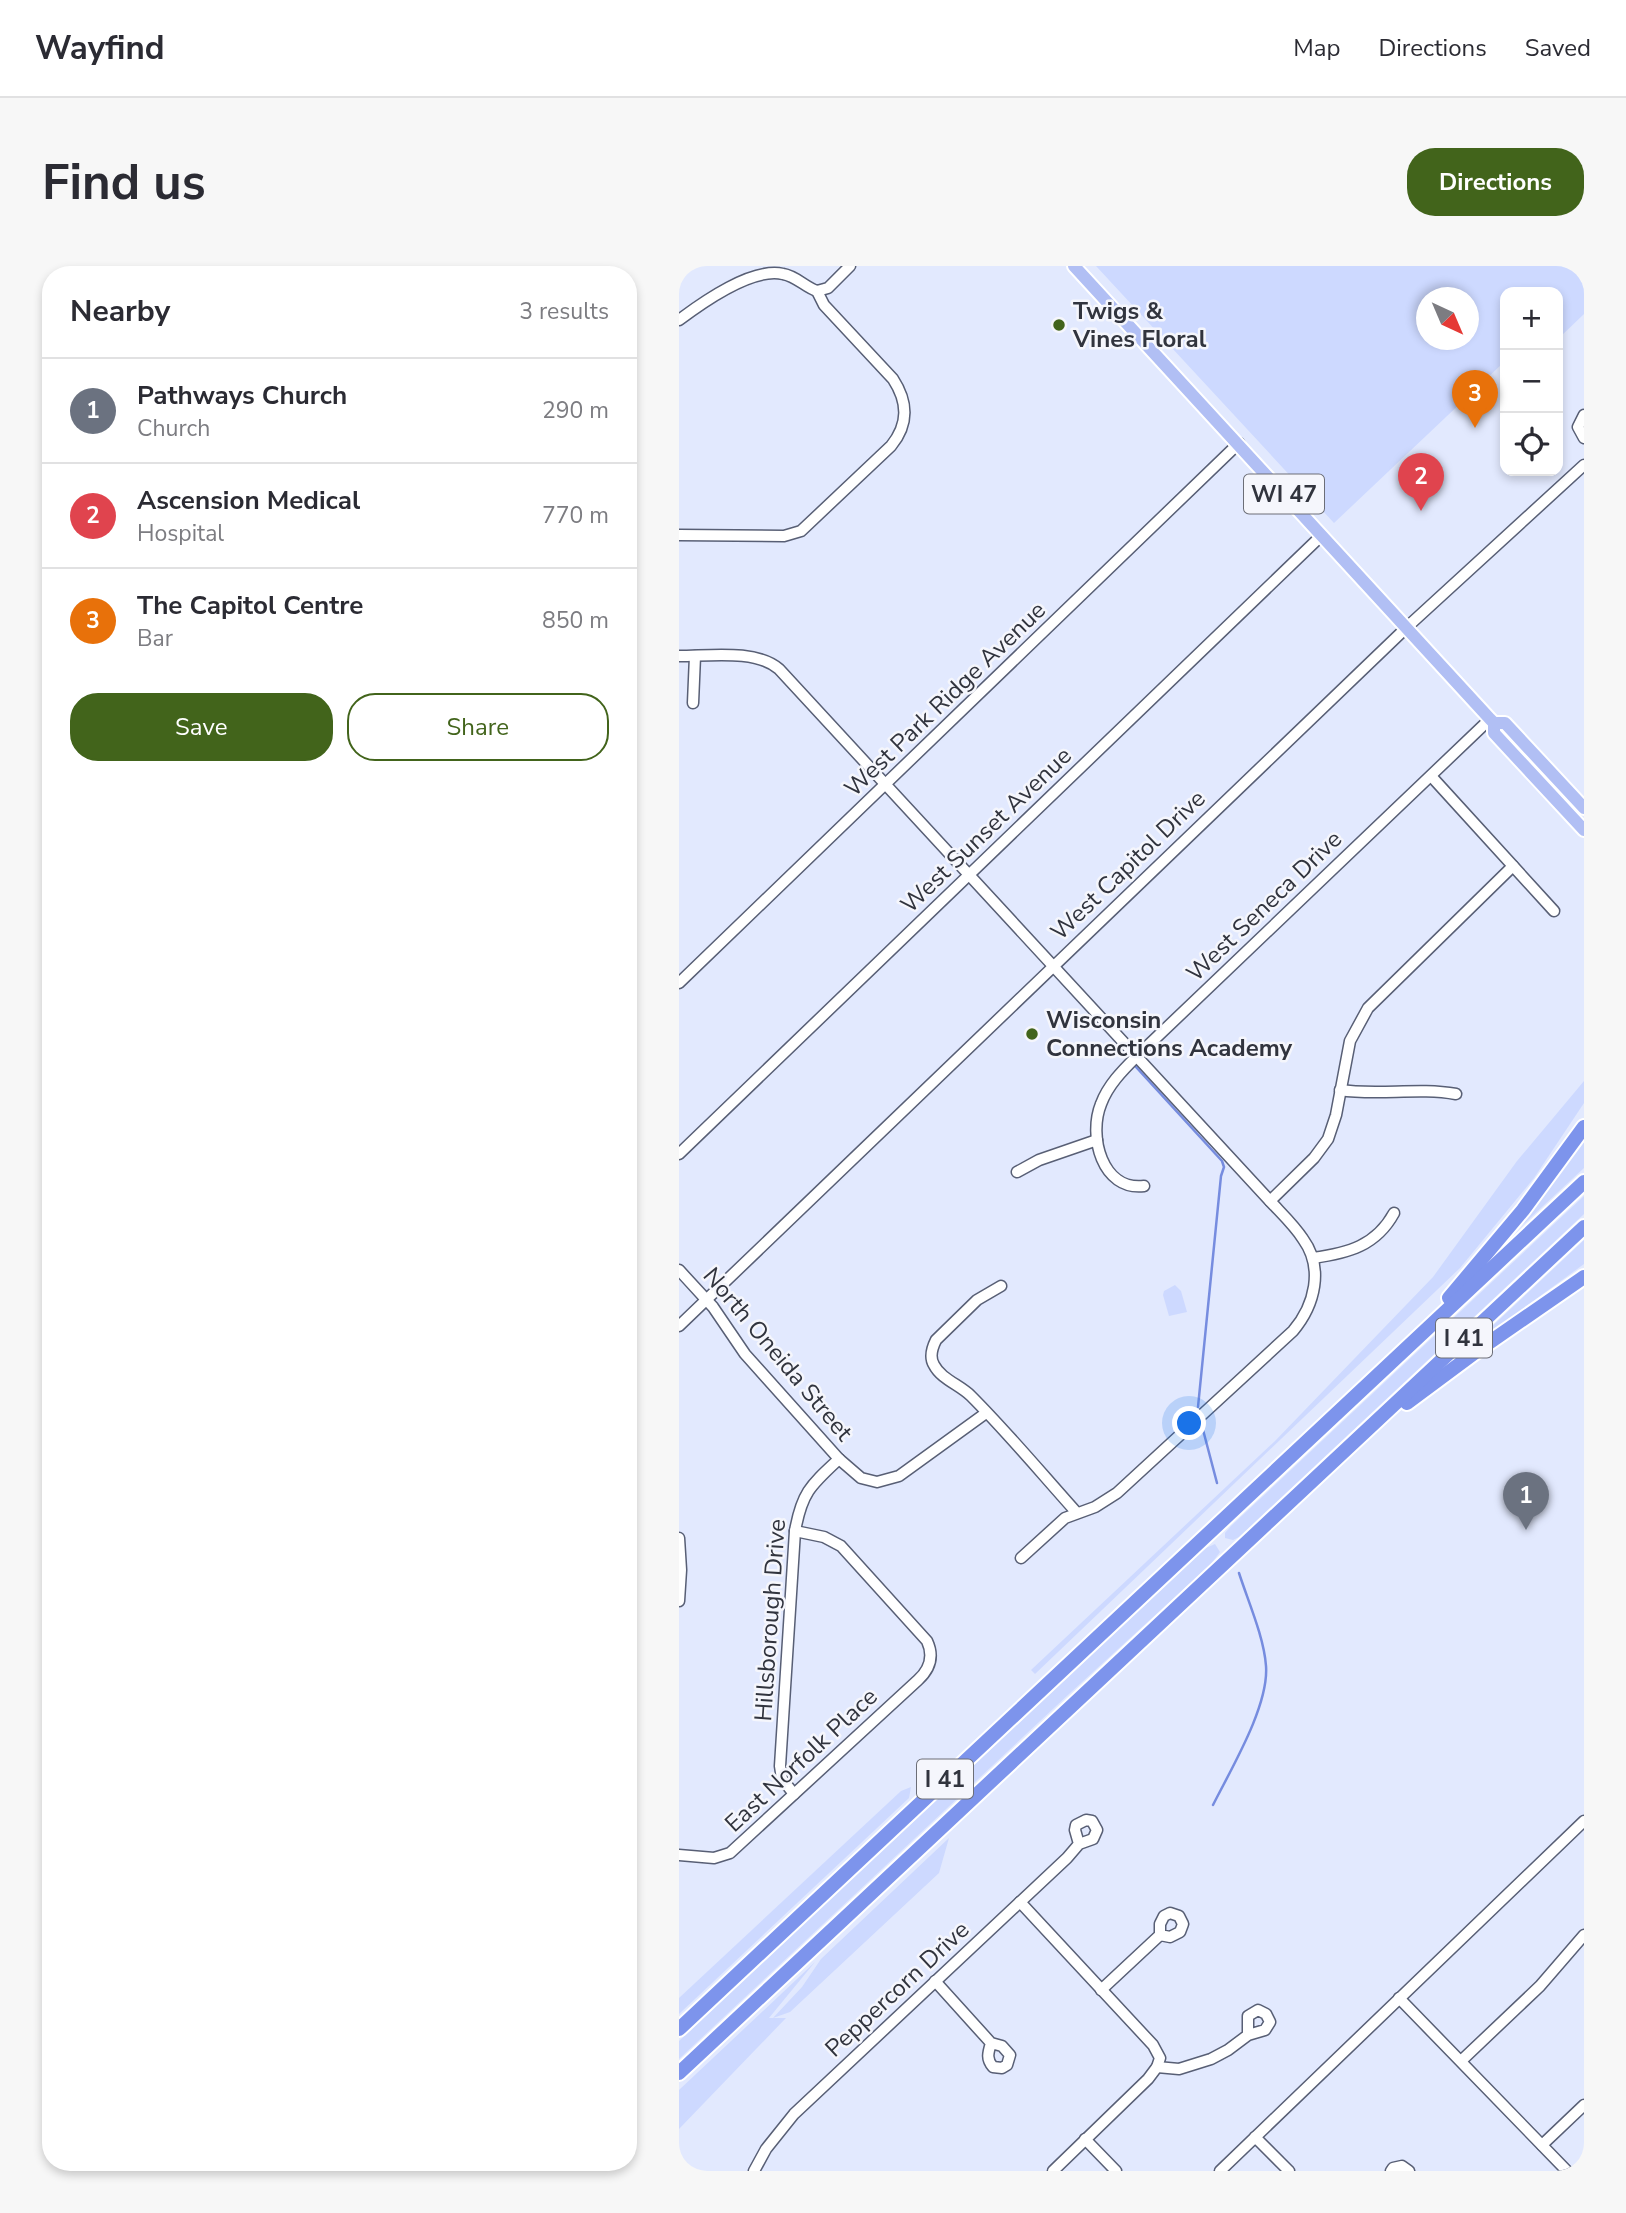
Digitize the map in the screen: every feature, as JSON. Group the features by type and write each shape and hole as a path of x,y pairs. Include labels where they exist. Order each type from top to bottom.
{"highway":[{"path":"1409,1347 1420,1326 1451,1295 1523,1210 1584,1127"},
{"name":"I 41","path":"679,2029 1584,1182"},
{"name":"I 41","path":"679,2073 1584,1227"},
{"path":"1345,1450 1372,1433 1433,1382 1584,1277"}],"main road":[{"name":"WI 47","path":"1074,266 1492,721 1494,733 1584,830"},
{"name":"WI 47","path":"1492,721 1505,723 1584,808"}],"street":[{"path":"817,291 828,288 850,266"},
{"path":"679,320 723,292 761,275 786,275 817,291 824,305 900,390 905,410 903,427 891,446 801,531 783,536 679,534"},
{"path":"1584,415 1578,427 1584,438"},
{"name":"West Park Ridge Avenue","path":"679,984 1239,443"},
{"name":"West Capitol Drive","path":"679,1326 1406,628 1584,465"},
{"name":"West Sunset Avenue","path":"679,1154 1321,536"},
{"path":"679,656 747,656 773,664 1270,1201 1304,1240 1313,1258 1314,1290 1304,1318 1117,1493 1095,1507 1056,1525 1021,1558"},
{"path":"693,703 695,656"},
{"name":"West Seneca Drive","path":"1097,1140 1096,1122 1104,1097 1112,1083 1137,1056 1492,721"},
{"path":"1431,776 1554,911"},
{"path":"1270,1201 1314,1158 1328,1139 1336,1115 1350,1041 1368,1008 1513,866"},
{"path":"1340,1090 1371,1093 1432,1091 1456,1094"},
{"path":"1017,1172 1039,1160 1097,1140 1104,1163 1116,1179 1125,1185 1144,1186"},
{"path":"1313,1258 1333,1255 1362,1245 1383,1231 1394,1213"},
{"name":"North Oneida Street","path":"679,1269 706,1299 744,1354 839,1459 861,1478 877,1482 899,1476 986,1413"},
{"path":"1001,1286 977,1300 936,1340 931,1359 934,1367 963,1389 1077,1513"},
{"name":"Hillsborough Drive","path":"794,1794 782,1779 780,1766 795,1531 804,1497 839,1459"},
{"name":"East Norfolk Place","path":"679,1855 714,1858 730,1853 925,1674 931,1657 927,1641 841,1546 824,1536 795,1531"},
{"path":"679,1538 679,1601"},
{"path":"1220,2171 1584,1821"},
{"name":"Peppercorn Drive","path":"754,2171 786,2122 1079,1844"},
{"path":"1020,1902 1158,2051 1160,2058 1148,2079 1052,2171"},
{"path":"1101,1990 1160,1935"},
{"path":"1461,2061 1540,1986 1584,1935"},
{"path":"935,1981 991,2043"},
{"path":"1399,1998 1567,2171"},
{"path":"1157,2067 1179,2069 1211,2059 1248,2035"},
{"path":"1542,2145 1584,2105"},
{"path":"1255,2137 1289,2171"},
{"path":"1085,2139 1116,2171"},
{"path":"1391,2171 1402,2166 1409,2171"}],"shaded area":[{"path":"1096,266 1584,266 1584,314 1563,334 1563,287 1500,287 1500,366 1334,523"},
{"path":"1584,1081 1584,1103 1534,1178 1460,1268 1035,1674 1031,1670 1275,1441 1433,1277 1517,1161"},
{"path":"1584,1135 1584,1168 1515,1232"},
{"path":"1584,1196 1584,1214 1239,1537 1233,1540 1225,1538 1225,1533 1231,1526"},
{"path":"1584,1240 1584,1264 1470,1347"},
{"path":"1175,1285 1181,1291 1187,1312 1169,1316 1163,1295 1164,1291"},
{"path":"1215,1544 1220,1552 1211,1564 679,2059 679,2041 1206,1548"},
{"path":"911,1787 909,1798 679,2014 679,1998 901,1791"},
{"path":"949,1838 939,1873 790,2012 773,2018 802,1987 821,1959"},
{"path":"815,1962 769,2018 786,2018 679,2129 679,2090"}],"waterway":[{"path":"1136,1067 1222,1161 1224,1167 1198,1407"},
{"path":"1202,1426 1217,1483"},
{"path":"1213,1805 1247,1737 1262,1700 1265,1682 1266,1666 1262,1643 1239,1573"}],"place":[{"name":"Twigs & Vines Floral","path":"1059,325"},
{"name":"The Capitol Centre","path":"1475,428"},
{"name":"Ascension Medical","path":"1421,511"},
{"name":"Wisconsin Connections Academy","path":"1032,1034"},
{"name":"Pathways Church","path":"1526,1530"}]}
